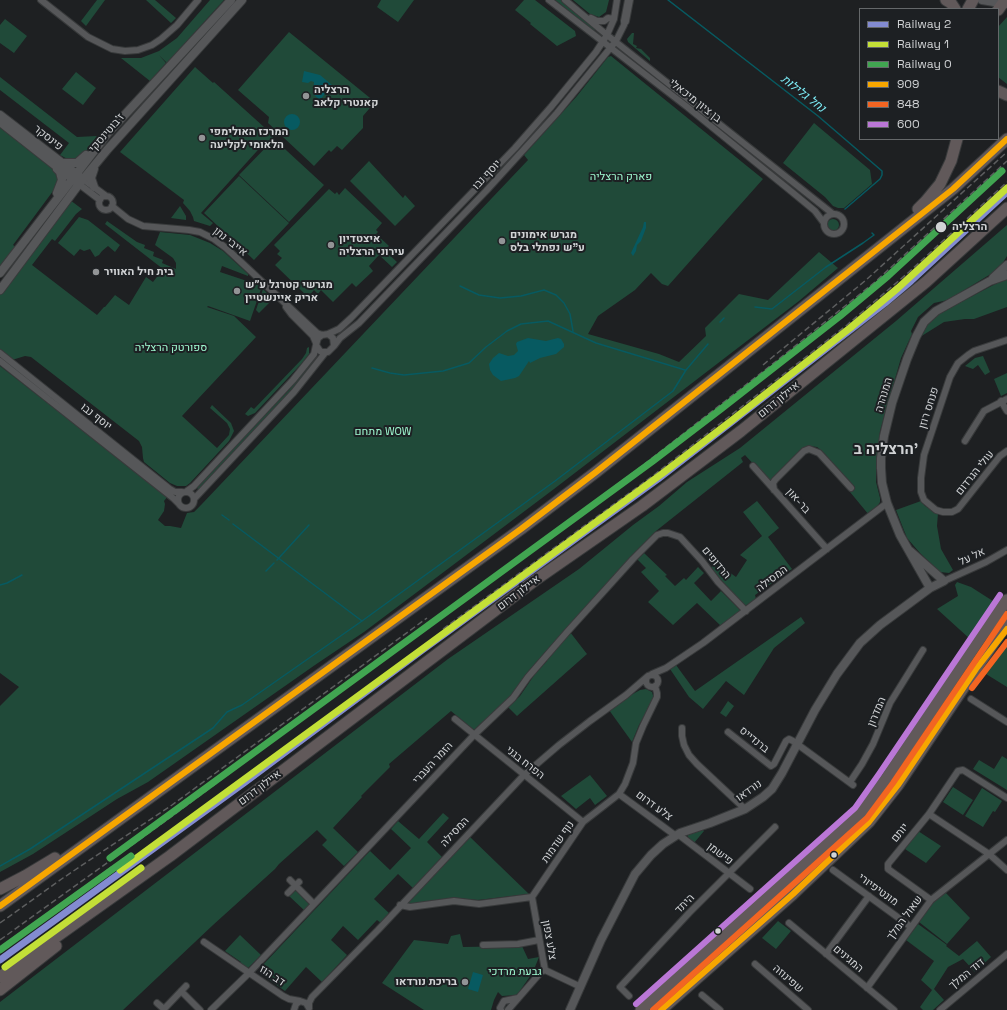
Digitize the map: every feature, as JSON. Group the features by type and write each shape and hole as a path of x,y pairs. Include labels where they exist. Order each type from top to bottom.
{"highway":[{"path":"946,0 951,3 954,8"},
{"path":"0,906 521,529 590,477 952,189 1007,139"},
{"path":"878,248 926,201 940,184 951,161 957,140"},
{"name":"איילון דרום","path":"0,978 170,856 534,582 642,506 741,431 926,282 1007,208"},
{"path":"641,1010 861,812 886,779 1007,600"},
{"path":"661,1010 792,894 869,822 898,785 1007,623"},
{"path":"976,669 1007,629"},
{"path":"0,889 51,861 192,767"},
{"path":"0,990 170,856"}],"street":[{"path":"41,0 88,37 112,49 124,51 138,50 152,45 162,39 177,25 198,0"},
{"name":"ז'בוטינסקי","path":"0,290 78,179 108,133 231,0"},
{"name":"ז'בוטינסקי","path":"0,273 50,207 98,161 242,0"},
{"name":"בן ציון מיכאלי","path":"549,0 686,106 815,211 824,223"},
{"name":"בן ציון מיכאלי","path":"566,0 607,35 833,214"},
{"name":"יוסף נבו","path":"325,335 339,329 351,318 515,148 596,52 607,35 614,19 617,0"},
{"name":"יוסף נבו","path":"334,346 340,338 359,323 510,165 557,113 616,41 625,21 626,0"},
{"path":"625,21 629,0"},
{"path":"982,0 1003,6"},
{"path":"583,14 597,21 604,21 608,18 614,19"},
{"name":"פינסקר","path":"0,115 62,163 78,179"},
{"name":"פינסקר","path":"0,122 45,157 78,179"},
{"path":"62,163 77,163 108,133"},
{"path":"45,157 60,172 62,180 60,188 50,207"},
{"path":"94,187 91,178 98,161"},
{"path":"78,179 110,197 112,200 112,206 109,209 100,206 100,200 78,179"},
{"path":"100,200 106,196"},
{"name":"אייבי נתן","path":"112,206 128,219 143,226 200,232 214,239 226,248 317,333 325,335"},
{"path":"833,214 840,216 843,220 843,228 840,232 835,234 829,233 824,228 824,223 826,218 833,214"},
{"name":"המנהרה","path":"990,281 1007,265"},
{"name":"המנהרה","path":"930,588 900,534 887,503 882,483 881,468 884,436 902,374 917,335 924,322 936,310 990,281 1007,275"},
{"name":"אייבי נתן","path":"283,301 282,302 292,316 313,336 316,344"},
{"path":"325,335 334,340 334,346 331,351 325,353 294,392 194,499 192,504 188,507 183,507 179,504 178,496 194,486 293,380 314,354 318,338 325,335"},
{"name":"פנחס רוזן","path":"936,510 924,500 921,478 922,466 924,455 950,377 958,363 974,351 1007,340"},
{"path":"316,344 320,350 325,353"},
{"name":"יוסף נבו","path":"0,353 170,489 178,492 184,492"},
{"name":"יוסף נבו","path":"0,361 179,504"},
{"path":"965,441 984,411 1004,400 1007,411"},
{"path":"774,490 775,480 804,451 810,449 820,453 851,488"},
{"name":"עולי הגרדום","path":"936,510 952,512 958,509 1000,456 1007,451"},
{"name":"בר-און","path":"753,466 828,549"},
{"path":"184,492 192,494 194,499"},
{"name":"המסילה","path":"309,1008 309,1003 312,997 524,774 578,730 626,695 650,675 666,668 703,643 887,503"},
{"name":"הזמר העברי","path":"211,1010 249,973 474,734 517,694 528,677 556,645 651,541 662,533 668,534"},
{"name":"הרדופים","path":"668,534 680,537 702,561 718,582 746,611"},
{"name":"אל על","path":"944,581 986,562 1007,550"},
{"name":"המנהרה","path":"910,551 944,581"},
{"name":"נורדאו","path":"570,1010 601,940 635,874 651,855 663,844 677,835 745,809 772,789 827,690 860,643 880,625 930,588 944,581"},
{"name":"המדרון","path":"798,744 852,783 874,744 890,703 923,650"},
{"name":"המסילה","path":"626,695 655,684 666,668"},
{"path":"650,675 657,677 655,684 646,683 646,679 650,675"},
{"name":"נוף שדמות","path":"532,897 584,822 619,794 625,784 635,755 636,743 657,697 655,684"},
{"path":"971,699 1007,722"},
{"name":"הפרח בגני","path":"455,719 584,822"},
{"path":"682,728 684,745 689,754 697,764 745,809"},
{"name":"ברנדייס","path":"728,732 771,766 774,764 786,741 789,739 798,744"},
{"name":"יותם","path":"931,900 888,869 888,864 929,814 956,774 963,770 1007,798"},
{"name":"צלע דרום","path":"619,794 677,835"},
{"path":"929,814 989,854 1007,870"},
{"name":"היתד","path":"629,996 620,987 690,913 775,827"},
{"name":"פישמן","path":"677,835 750,889"},
{"name":"שאול המלך","path":"867,988 931,900 1007,840"},
{"name":"מונטיפיורי","path":"833,870 911,927"},
{"path":"290,880 297,884 314,904"},
{"path":"288,893 297,884"},
{"path":"826,954 869,896"},
{"path":"400,905 410,907 454,901 479,904 532,897"},
{"name":"צלע צפון","path":"532,897 545,970 581,987"},
{"name":"המגינים","path":"789,923 894,1010"},
{"path":"483,945 518,944 539,940"},
{"name":"דב הוז","path":"204,942 283,996 289,999 301,1001"},
{"name":"דוד המלך","path":"940,1010 1007,954"},
{"name":"שפינוזה","path":"755,964 808,1010"},
{"path":"508,1010 541,972 545,970"},
{"path":"157,1003 164,1009 186,986"},
{"path":"181,991 200,1010"},
{"path":"702,995 720,1010"},
{"name":"דב הוז","path":"283,996 292,1004 294,1009"},
{"name":"המסילה","path":"301,1001 312,997"},
{"path":"501,1010 500,1008 504,1000 518,998"},
{"path":"294,1009 296,1004 301,1001 306,1003 309,1008"}],"green space":[{"path":"97,0 105,0 86,26 81,21"},
{"path":"146,0 155,0 176,18 171,23"},
{"path":"210,0 224,0 167,63 159,55 166,63 150,81 121,58 141,58 159,51 177,38"},
{"path":"381,0 414,0 398,22 377,7"},
{"path":"524,0 535,0 575,31 576,36 557,46 515,10"},
{"path":"555,0 562,0 596,28 594,31"},
{"path":"573,0 609,0 606,12 599,17 590,14"},
{"path":"1007,17 1007,84 999,78 999,26"},
{"path":"5,19 27,36 14,53 0,43 0,25"},
{"name":"הרצליה קאנטרי קלאב","path":"289,32 375,102 363,116 363,128 342,150 337,146 331,152 329,150 314,166 268,123 269,117 238,90"},
{"path":"632,33 634,33 633,44 637,46 636,48 641,49 650,58 650,61 628,42 627,39"},
{"path":"611,56 763,179 668,286 662,284 651,273 635,290 598,316 588,334 659,354 679,362 706,336 705,328 739,294 768,300 819,252 838,268 799,301 554,489 364,632 148,782 117,799 33,854 0,872 0,706 19,687 0,673 0,366 168,496 164,501 164,511 158,520 165,526 181,528 187,513 194,512 201,505 528,160 524,155 577,96 608,57"},
{"name":"המרכז האולימפי הלאומי לקליעה","path":"195,67 213,83 214,82 274,136 269,143 266,141 201,213 213,223 210,226 194,221 190,211 183,203 184,200 120,152"},
{"path":"76,72 96,88 83,105 62,89"},
{"path":"0,77 77,137 97,136 82,157 69,160 60,155 69,143 0,90"},
{"path":"814,123 870,170 872,184 844,208 833,206 825,197 783,163"},
{"path":"0,127 56,171 59,183 13,245 16,247 0,268"},
{"path":"274,139 324,185 289,222 239,175"},
{"path":"369,161 403,198 405,195 415,206 395,226 350,181"},
{"path":"239,176 289,223 254,260 204,213"},
{"name":"איצטדיון עירוני הרצליה","path":"345,188 382,223 376,230 378,232 376,234 389,246 384,250 397,262 392,267 379,255 369,266 373,271 356,287 352,283 333,302 321,290 318,294 314,290 308,297 275,265 282,258 277,254 280,251 274,245 329,189 335,194 337,192 339,195"},
{"name":"ספורטק הרצליה","path":"70,200 82,209 76,214 55,241 52,239 32,265 97,315 115,295 129,305 146,277 153,282 163,269 105,224 107,221 137,242 145,245 144,248 154,252 153,256 163,260 162,263 176,269 176,263 173,258 155,245 160,232 190,235 210,243 223,251 248,274 248,276 222,266 220,272 262,286 250,321 208,306 207,307 234,316 256,337 182,416 217,448 229,435 230,429 227,423 210,408 212,405 231,423 234,431 229,441 186,486 177,486 170,483 144,462 142,447 139,441 31,357 25,356 12,360 0,349 0,294"},
{"path":"180,206 186,216 186,220 171,218"},
{"path":"79,217 88,220 120,245 115,252 108,246 95,257 90,249 84,251 80,249 74,256 58,243"},
{"path":"835,219 838,220 838,230 831,231 828,230 827,223 828,220"},
{"path":"1007,225 1007,256 999,269 948,300 934,303 918,317 911,331 912,334 901,358 880,431 876,482 880,502 875,510 869,515 850,492 855,487 817,447 809,446 799,452 770,482 745,455 741,458 743,462 656,531 546,651 526,674 511,696 474,730 451,711 389,764 390,767 361,796 362,797 333,828 358,852 344,866 322,845 327,840 317,830 123,1010 0,1010 0,1002 448,659 579,569 687,482 740,448 896,321"},
{"path":"1003,280 1007,280 1007,307 974,319 944,322 920,337 926,323 936,315"},
{"path":"263,289 273,299 259,313 256,310"},
{"path":"309,347 309,354 302,363 255,413 248,416 245,414 251,407 254,409 302,359 307,348"},
{"path":"315,356 319,358 298,384 199,490 196,487 289,390"},
{"path":"983,356 990,372 985,375 978,365 973,369 965,366 975,358"},
{"path":"1007,373 1007,393 1001,396 994,379"},
{"path":"757,501 779,528 768,537 792,569 755,595 756,599 745,606 710,568 714,565 722,572 725,569 736,577 747,560 740,555 762,536 743,512"},
{"path":"921,501 925,506 938,513 937,526 941,549 953,570 949,573 940,572 907,538 896,510"},
{"path":"644,553 667,575 665,576 675,586 684,578 686,580 698,567 704,573 694,583 711,601 721,591 741,611 721,626 697,603 673,625 648,602 659,591 641,572 646,568 637,559"},
{"path":"957,582 971,587 996,603 970,639 937,609 958,596 955,585"},
{"path":"801,617 805,623 774,648 744,695 726,681 703,709 689,697 670,669 676,665 695,691"},
{"path":"570,632 587,654 517,716 508,707 520,696 535,674 547,661 545,659"},
{"path":"1007,641 1007,687 986,674"},
{"path":"646,689 652,692 654,699 639,725 632,742 609,710 631,695 640,690"},
{"path":"728,701 734,706 726,717 720,713"},
{"path":"1002,756 1007,759 1007,790 973,769 979,760 994,769"},
{"path":"590,775 607,796 595,805 590,798 576,809 561,796"},
{"path":"953,787 973,800 963,815 943,802"},
{"path":"982,788 1002,801 995,812 993,811 983,827 965,816"},
{"path":"443,813 449,818 427,842 442,857 413,888 398,874 374,899 389,913 381,923 377,920 358,940 343,926 331,940 347,955 322,982 306,967 285,991 261,974 261,967 370,851 390,870 411,848 391,829 398,821 419,839"},
{"path":"701,828 704,831 694,843 688,837 688,834"},
{"path":"918,831 941,846 926,863 905,849"},
{"path":"470,837 529,894 478,900 454,898 423,902 418,905 409,905 409,901"},
{"path":"293,891 297,891 309,904 305,911 289,896"},
{"path":"945,892 970,918 947,944 919,922 933,902"},
{"path":"778,921 791,931 776,949 762,938"},
{"path":"918,924 947,945 946,946 959,956 977,941 991,957 975,972 963,959 948,967 934,989 944,1000 933,1010 923,1010 920,1007 932,990 921,980 934,961 906,940"},
{"name":"גבעת מרדכי","path":"460,934 463,947 522,946 528,959 539,957 533,972 517,995 502,996 498,992 491,1010 424,1010 382,983 414,940 448,944 451,936"},
{"path":"240,935 261,955 247,969 239,965 241,962 225,951"}],"water":[{"path":"304,71 320,75 332,85 320,100 313,94 314,82 302,82"},
{"path":"292,114 298,116 300,122 298,128 292,130 286,128 284,122 286,116"},
{"path":"644,222 646,222 646,228 633,256 631,253"},
{"path":"528,338 546,341 558,338 561,339 564,347 556,354 540,358 530,363 529,361 519,376 515,378 501,381 493,375 489,364 493,358 499,353 508,356 514,355 518,351 516,344 517,342"},
{"path":"473,972 483,975 478,992 468,989"}],"waterway":[{"name":"נחל גלילות","path":"668,0 818,116 882,171 880,179 845,209"},
{"path":"755,307 772,309 826,267 874,235 872,233"},
{"path":"460,286 479,295 500,298 521,296 544,290 556,295 564,303 570,314 573,331"},
{"path":"720,322 724,318"},
{"path":"372,368 404,375 443,371 469,363 486,347 507,331 521,324 548,321 596,343 685,370"},
{"path":"0,866 30,849 213,728 227,712 242,705 362,621 555,481 673,391 686,370 708,344"},
{"path":"222,515 229,520"},
{"path":"233,524 362,621"},
{"path":"277,560 309,525"},
{"path":"266,571 274,563"},
{"path":"0,585 22,575"}],"railway":[{"path":"763,365 866,280 1007,152"},
{"path":"0,940 175,814 642,466 875,282 1007,161"},
{"path":"443,629 654,475 847,325 909,272 1007,182"},
{"path":"0,923 63,878 172,805 427,618"},
{"path":"0,953 114,865"}],"rail line":[{"name":"0","path":"110,858 653,461 721,409 840,316 888,276 1002,171"},
{"name":"1","path":"120,870 663,473 731,421 850,328 898,288 1007,188"},
{"name":"2","path":"0,960 658,479 885,303 911,281 1007,192"},
{"name":"0","path":"0,950 131,856"},
{"name":"1","path":"5,967 141,868"}],"transit line":[{"name":"909","path":"0,906 521,529 596,472 953,189 1007,139"},
{"name":"600","path":"636,1004 855,808 1000,595"},
{"name":"848","path":"653,1010 867,818 893,783 1007,614"},
{"name":"909","path":"661,1010 793,894 869,822 898,785 976,669 1007,629"},
{"name":"848","path":"972,688 1007,642"}],"place":[{"name":"הרצליה קאנטרי קלאב","path":"306,96"},
{"name":"המרכז האולימפי הלאומי לקליעה","path":"202,138"},
{"name":"הרצליה","path":"941,227"},
{"name":"מגרש אימונים ע\"ש נפתלי בלס","path":"502,241"},
{"name":"איצטדיון עירוני הרצליה","path":"331,245"},
{"name":"בית חיל האוויר","path":"96,272"},
{"name":"מגרשי קטרגל ע״ש אריק איינשטיין","path":"237,291"},
{"name":"בריכת נורדאו","path":"465,982"}],"district":[{"name":"הרצליה ב'","path":"886,450"}],"park label":[{"name":"פארק הרצליה","path":"621,177"},
{"name":"מתחם WOW","path":"383,432"}]}
